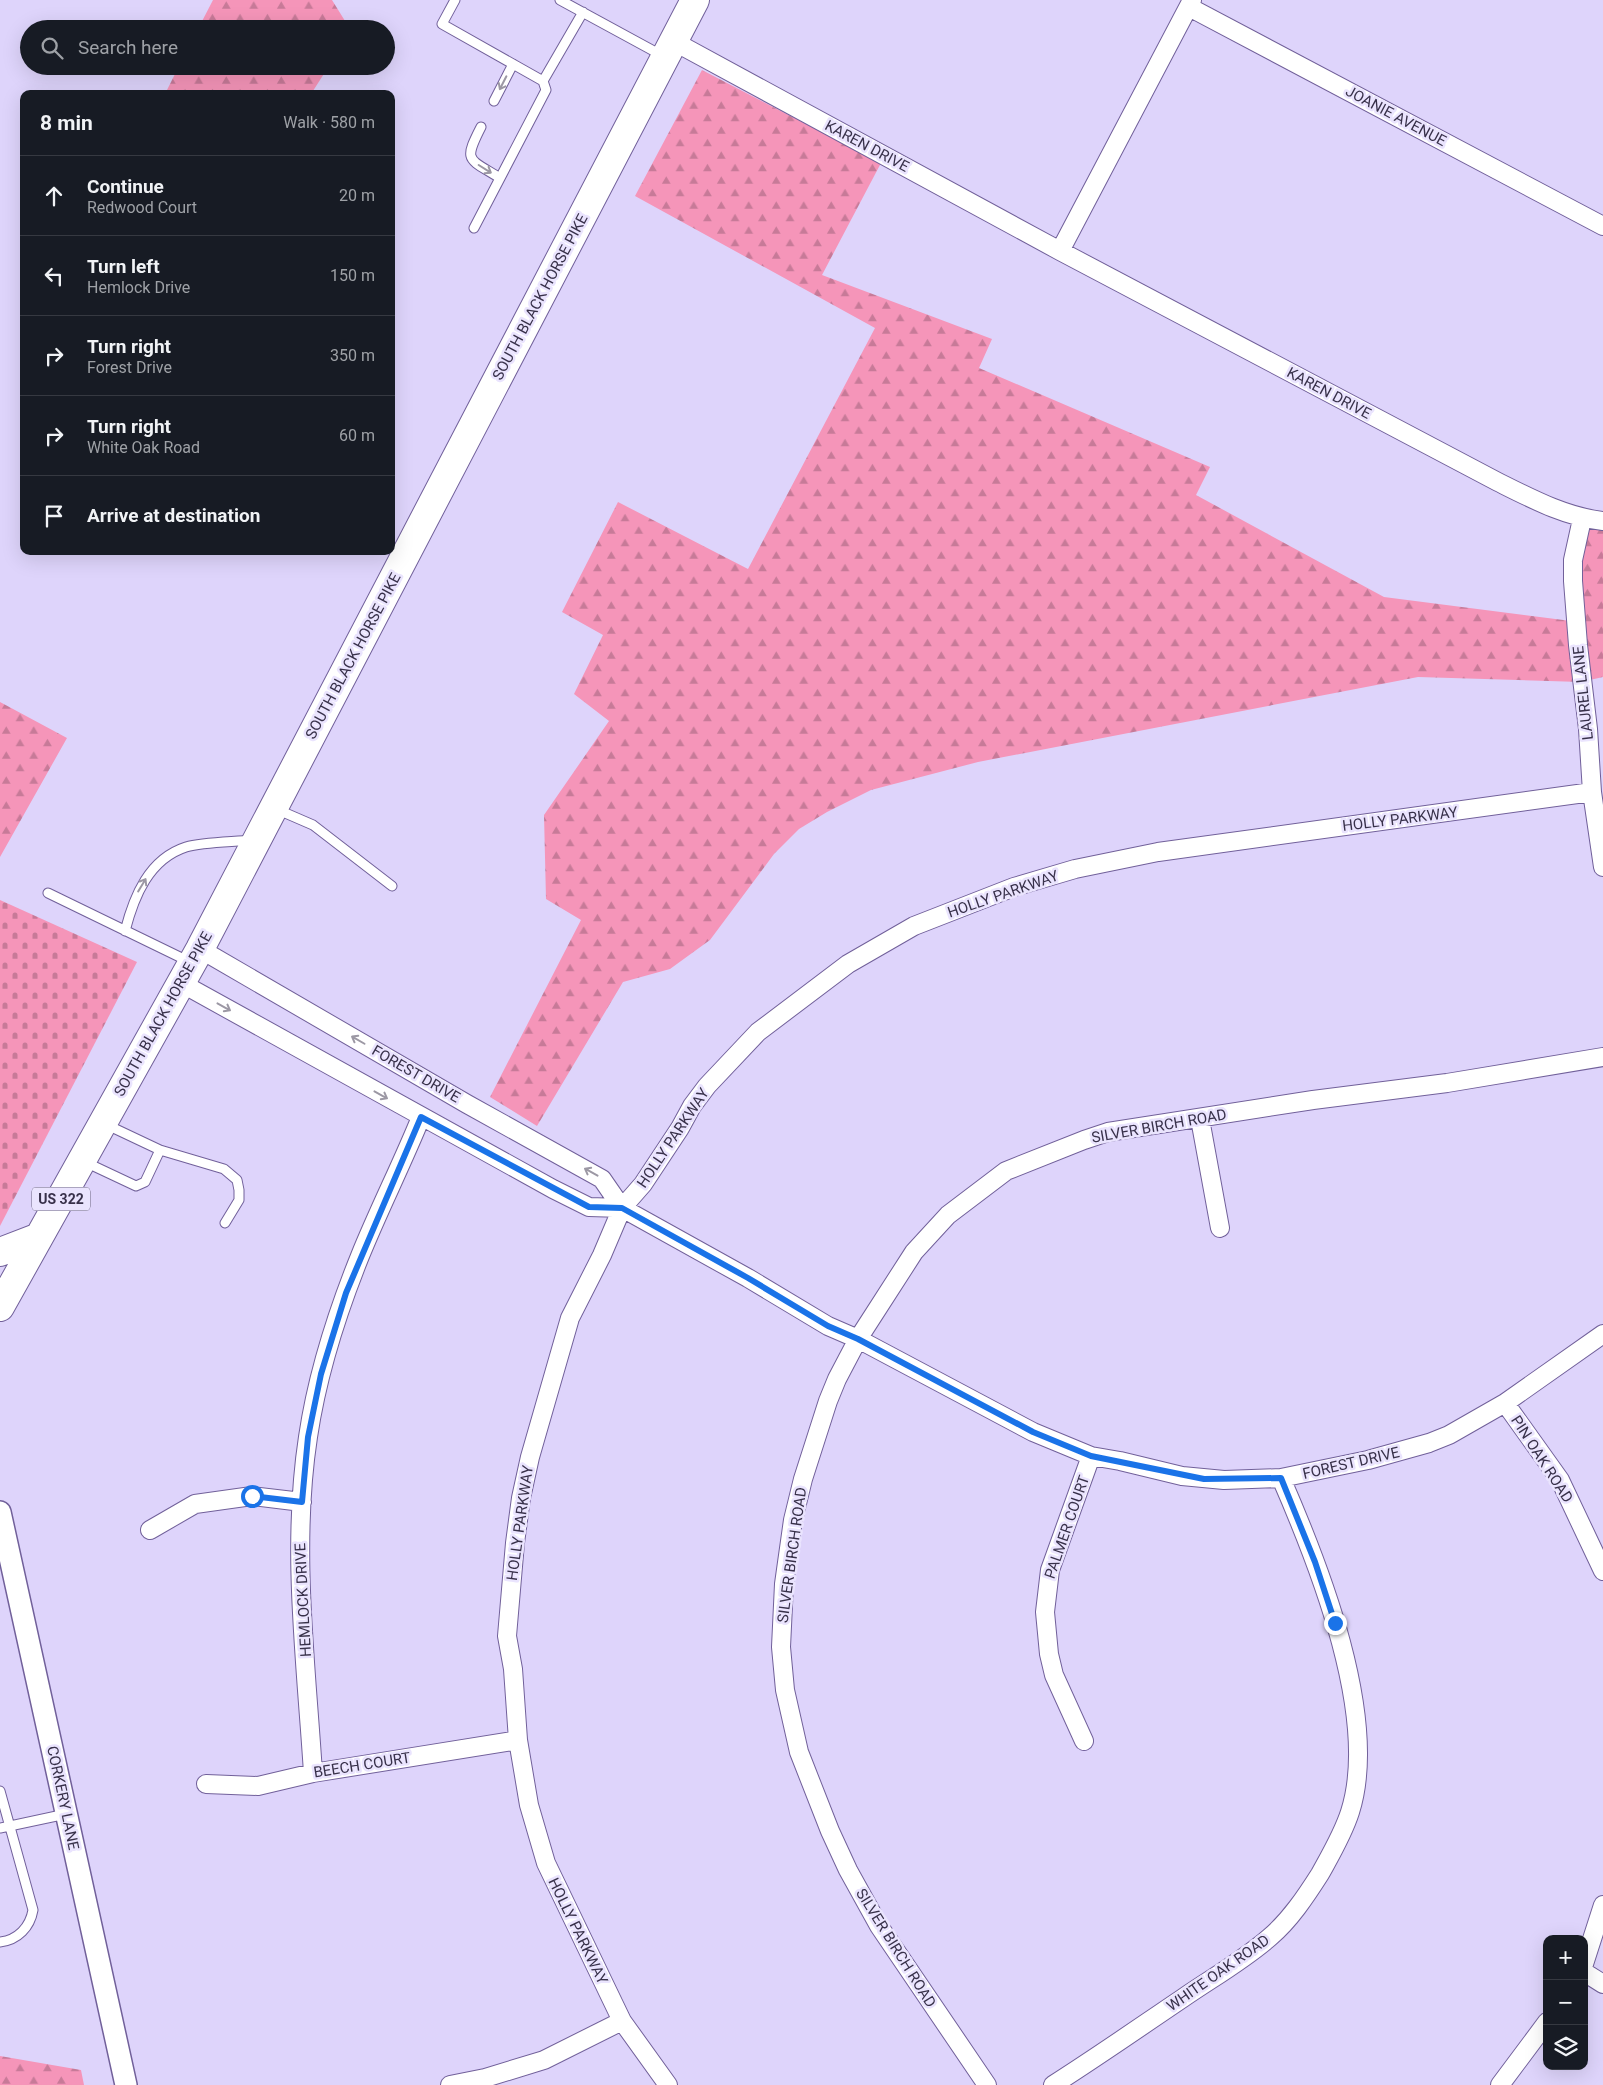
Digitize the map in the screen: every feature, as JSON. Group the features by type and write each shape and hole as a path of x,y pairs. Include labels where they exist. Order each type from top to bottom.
{"highway":[{"name":"SOUTH BLACK HORSE PIKE","path":"0,1307 191,965 696,0"},
{"path":"0,1252 39,1237"}],"street":[{"name":"JOANIE AVENUE","path":"1190,3 1603,226"},
{"path":"1060,252 1190,3"},
{"name":"KAREN DRIVE","path":"669,49 1498,482 1582,519 1603,521"},
{"name":"LAUREL LANE","path":"1582,519 1574,553 1573,581 1588,729 1592,792 1603,867"},
{"name":"HOLLY PARKWAY","path":"668,2085 622,2021 546,1863 529,1805 518,1740 514,1686 507,1636 515,1543 522,1498 530,1457 565,1332 579,1297 602,1255 622,1208 643,1184 697,1100 758,1032 848,964 914,926 1033,880 1117,860 1226,842 1592,792"},
{"name":"FOREST DRIVE","path":"191,965 421,1117 589,1207 622,1208"},
{"name":"FOREST DRIVE","path":"191,965 467,1104 602,1179 622,1208 748,1278 828,1326 858,1339 1033,1432 1091,1456 1204,1479 1281,1478 1368,1460 1422,1446 1449,1434 1505,1403 1603,1334"},
{"name":"SILVER BIRCH ROAD","path":"987,2085 892,1947 848,1870 806,1772 785,1690 781,1626 784,1584 794,1520 815,1438 836,1379 858,1339 914,1252 948,1215 1006,1171 1084,1140 1108,1132 1313,1100 1447,1083 1603,1057"},
{"name":"HEMLOCK DRIVE","path":"313,1773 300,1581 302,1502 308,1437 321,1374 346,1293 421,1117"},
{"path":"1200,1119 1220,1228"},
{"name":"PIN OAK ROAD","path":"1505,1403 1560,1480 1603,1571"},
{"name":"PALMER COURT","path":"1084,1741 1054,1675 1049,1654 1045,1612 1050,1570 1091,1456"},
{"name":"WHITE OAK ROAD","path":"1053,2085 1203,1985 1271,1936 1312,1886 1334,1850 1351,1811 1355,1790 1358,1748 1351,1684 1335,1623 1315,1562 1281,1478"},
{"path":"150,1530 195,1504 252,1496 302,1502"},
{"name":"CORKERY LANE","path":"0,1512 126,2085"},
{"name":"BEECH COURT","path":"206,1784 258,1786 313,1773 518,1740"},
{"path":"1588,1952 1603,1905"},
{"path":"1588,1975 1603,1984"},
{"path":"450,2085 485,2078 544,2060 622,2021"},
{"path":"1500,2085 1545,2025"}],"lane":[{"path":"455,0 442,24 543,81 546,90 474,228"},
{"path":"560,0 583,12 669,49"},
{"path":"543,81 583,12"},
{"path":"494,101 513,64"},
{"path":"481,126 469,150 470,157 500,178"},
{"path":"274,808 313,825 392,886"},
{"path":"125,931 132,905 141,886 152,870 164,858 188,847 257,839"},
{"path":"48,893 191,965"},
{"path":"103,1123 160,1150 224,1169 237,1180 239,1190 238,1200 225,1224"},
{"path":"82,1161 136,1186 145,1182 160,1150"},
{"path":"0,1791 34,1910 32,1919 22,1932 10,1941 0,1942"},
{"path":"0,1828 66,1814"}],"green space":[{"path":"213,0 332,0 344,20 203,20"},
{"path":"702,70 881,163 822,275 992,339 979,368 1210,467 1196,495 1384,597 1579,622 1576,529 1603,524 1603,677 1581,682 1418,677 978,762 871,790 827,812 799,829 774,854 710,940 670,969 623,982 537,1126 490,1097 581,920 546,899 544,815 609,721 574,694 603,635 562,612 618,502 748,569 875,328 635,196"},
{"path":"174,75 323,75 314,90 167,90"},
{"path":"0,702 67,738 0,857"},
{"path":"0,900 137,962 0,1226"},
{"path":"0,2056 81,2070 84,2085 0,2085"}],"route":[{"path":"252,1496 302,1502 308,1437 321,1374 346,1293 361,1253 380,1214 421,1117 589,1207 622,1208 748,1278 828,1326 858,1339 1033,1432 1091,1456 1182,1476 1224,1480 1281,1478 1315,1562 1335,1623"}]}
